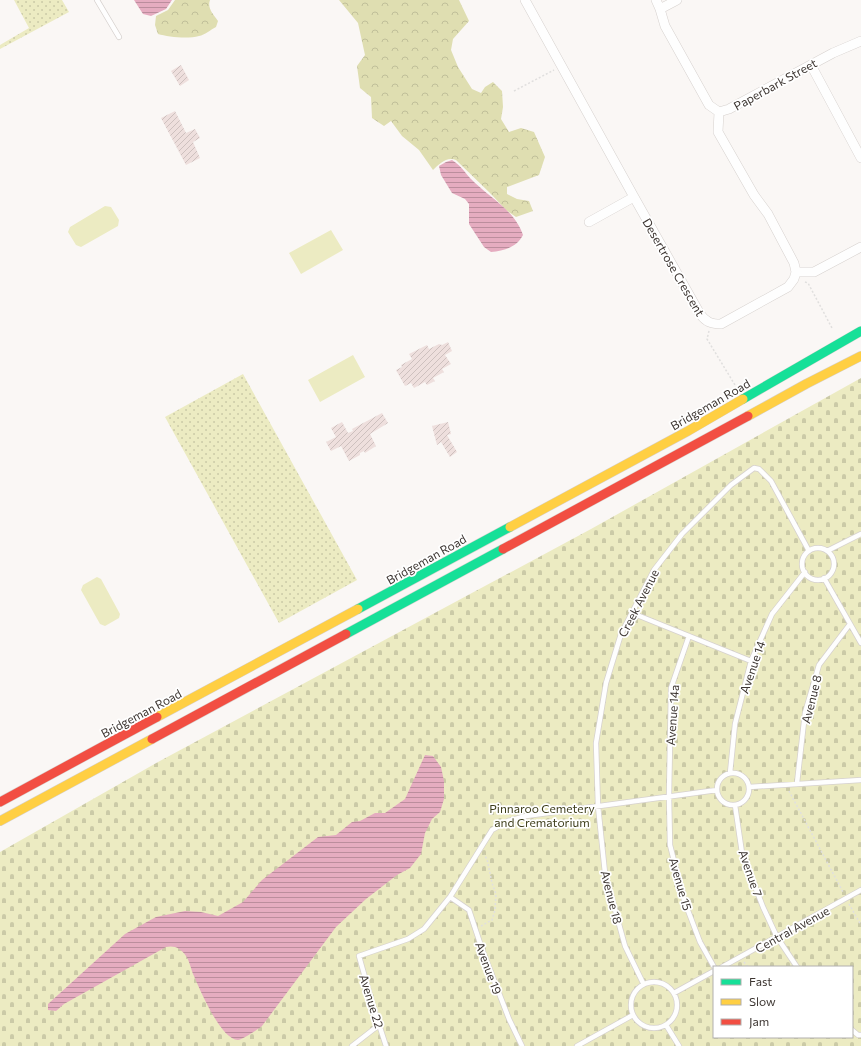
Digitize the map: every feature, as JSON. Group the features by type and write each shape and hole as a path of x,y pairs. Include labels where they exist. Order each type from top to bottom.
{"main road":[{"name":"Bridgeman Road","path":"0,821 673,458 829,360 861,331"},
{"name":"Bridgeman Road","path":"0,802 688,431 829,360 861,356"}],"street":[{"name":"Desertrose Crescent","path":"525,0 634,197 700,314 705,320 710,323 721,324 788,287 795,275"},
{"name":"Paperbark Street","path":"656,0 665,26 709,105 719,112 729,109 833,53 861,41"},
{"path":"660,9 677,0"},
{"path":"811,65 861,158"},
{"path":"719,112 718,132 754,195 768,214 794,263 795,275 814,272 861,247"},
{"path":"589,222 634,197"}],"lane":[{"path":"97,0 118,37"},
{"name":"Creek Avenue","path":"598,806 596,743 606,683 621,634 654,570 682,534 731,485 754,468 759,469 771,481 809,550"},
{"path":"827,551 861,534"},
{"path":"822,548 831,555 833,565 832,571 824,578 813,579 804,572 802,559 809,550 822,548"},
{"name":"Avenue 14","path":"730,773 735,724 751,661 772,614 804,572"},
{"path":"824,578 861,644"},
{"path":"632,613 751,661"},
{"name":"Avenue 8","path":"797,783 805,713 820,666 850,624"},
{"name":"Avenue 14a","path":"669,796 672,688 689,636"},
{"path":"730,773 738,773 743,776 748,781 749,787 748,796 735,805 724,802 717,790 720,780 725,775 730,773"},
{"path":"749,787 861,780"},
{"path":"450,897 492,830 508,820 526,816 717,790"},
{"name":"Avenue 15","path":"669,796 670,845 684,900 700,942 713,966"},
{"name":"Avenue 7","path":"735,805 742,853 763,908 777,938 796,966"},
{"name":"Avenue 18","path":"598,806 605,873 625,946 643,983"},
{"name":"Central Avenue","path":"724,966 777,938 861,890"},
{"name":"Avenue 19","path":"450,897 469,910 508,1019 522,1046"},
{"name":"Avenue 22","path":"386,1046 359,956 408,939 424,929 450,897"},
{"path":"674,993 713,972"},
{"path":"653,981 661,982 668,986 674,993 677,1004 676,1013 672,1020 666,1025 653,1028 645,1026 638,1022 633,1015 630,1003 632,995 643,983 653,981"},
{"path":"577,1046 633,1015"},
{"path":"352,1046 379,1025"},
{"path":"666,1025 679,1046"}],"path":[{"path":"514,91 562,66"},
{"path":"795,275 808,284 832,328"},
{"path":"710,323 707,338 735,385"},
{"path":"785,784 861,925"},
{"path":"475,930 492,920 496,910 496,894 487,859 479,849"}],"green space":[{"path":"14,0 62,0 69,12 0,49 0,45 29,28"},
{"path":"175,0 210,0 209,6 218,21 216,27 203,35 194,37 178,37 158,34 155,25 156,16 168,10"},
{"path":"339,0 459,0 469,21 453,39 451,50 458,67 472,89 481,93 485,87 493,82 502,91 503,107 501,119 509,132 521,128 534,132 545,157 539,175 507,187 507,194 517,199 529,201 533,211 516,217 506,210 456,160 446,160 433,170 419,150 402,136 391,121 384,126 372,118 371,97 360,88 357,66 365,55 358,23"},
{"path":"105,206 111,207 119,220 118,226 81,247 76,245 68,232 70,227"},
{"path":"331,230 343,250 301,274 289,253"},
{"path":"353,355 365,377 320,402 308,380"},
{"path":"243,374 357,580 279,623 165,417"},
{"name":"Pinnaroo Cemetery and Crematorium","path":"861,378 861,1046 0,1046 0,852 158,762 591,529"},
{"path":"97,577 101,579 120,614 119,618 105,626 100,624 81,590 83,585"}],"shaded area":[{"path":"134,0 172,0 166,9 151,16 143,14"},
{"path":"452,160 514,218 523,235 517,243 510,248 501,251 491,252 484,247 469,224 469,204 465,199 452,193 441,175 439,166"},
{"path":"425,755 433,756 441,767 444,781 444,799 440,812 432,819 425,833 421,854 410,868 397,875 366,899 336,927 262,1026 257,1030 240,1040 231,1038 218,1023 212,1013 186,956 180,949 172,946 166,947 64,1004 56,1011 48,1010 48,1004 125,934 156,917 185,911 201,912 218,916 243,902 262,880 318,837 336,835 352,822 360,821 375,813 385,813 405,799"}],"building":[{"path":"181,65 189,80 180,86 171,71"},
{"path":"175,111 186,133 195,129 200,138 193,142 200,158 186,165 161,118"},
{"path":"448,342 452,351 445,355 451,364 442,369 444,372 433,378 435,381 427,385 425,382 414,388 411,383 405,386 396,370 402,367 401,365 412,359 409,354 427,345 429,349 439,344 442,345"},
{"path":"382,413 388,423 370,434 376,446 365,453 364,451 360,453 360,455 349,461 341,446 331,451 326,442 336,437 331,428 342,422 348,433 353,431 352,429"},
{"path":"448,422 451,434 447,435 457,452 450,457 441,442 437,445 432,426"}],"traffic: fast":[{"path":"743,399 861,331"},
{"path":"358,609 510,527"},
{"path":"346,634 503,549"}],"traffic: slow":[{"path":"748,416 861,356"},
{"path":"510,527 688,431 743,399"},
{"path":"157,717 358,609"},
{"path":"0,821 152,739"}],"traffic: jam":[{"path":"503,549 748,416"},
{"path":"152,739 346,634"},
{"path":"0,802 157,717"}]}
